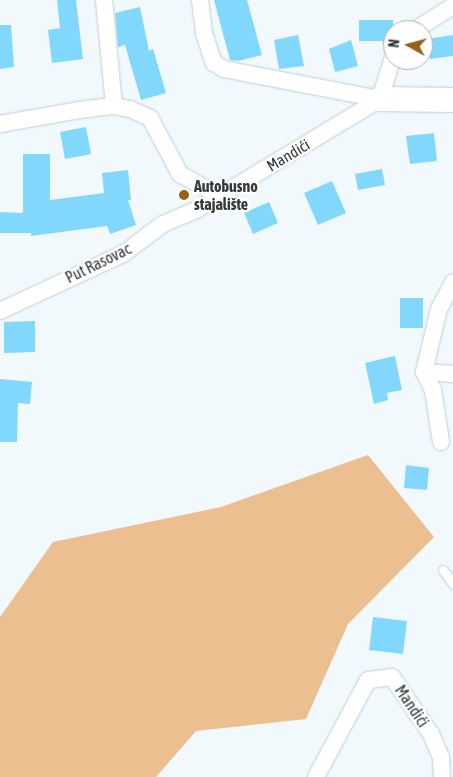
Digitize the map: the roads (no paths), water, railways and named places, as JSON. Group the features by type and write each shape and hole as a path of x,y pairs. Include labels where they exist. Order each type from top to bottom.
{"street":[{"path":"104,0 114,106"},
{"path":"200,0 204,33 214,63 224,70 380,99 453,100"},
{"path":"431,20 453,6"},
{"path":"380,99 389,70"},
{"name":"Mandići","path":"220,196 380,99"},
{"path":"0,124 114,106 150,118 180,174 220,196"},
{"name":"Put Rasovac","path":"0,311 123,254 163,224 220,196"},
{"path":"441,442 433,390 424,372 438,308 453,283"},
{"path":"424,372 453,374"},
{"name":"Mandići","path":"316,777 368,680 392,677 431,734 441,758 442,777"}],"lane":[{"path":"443,570 453,584"}],"place":[{"name":"Autobusno stajalište","path":"184,195"}]}
